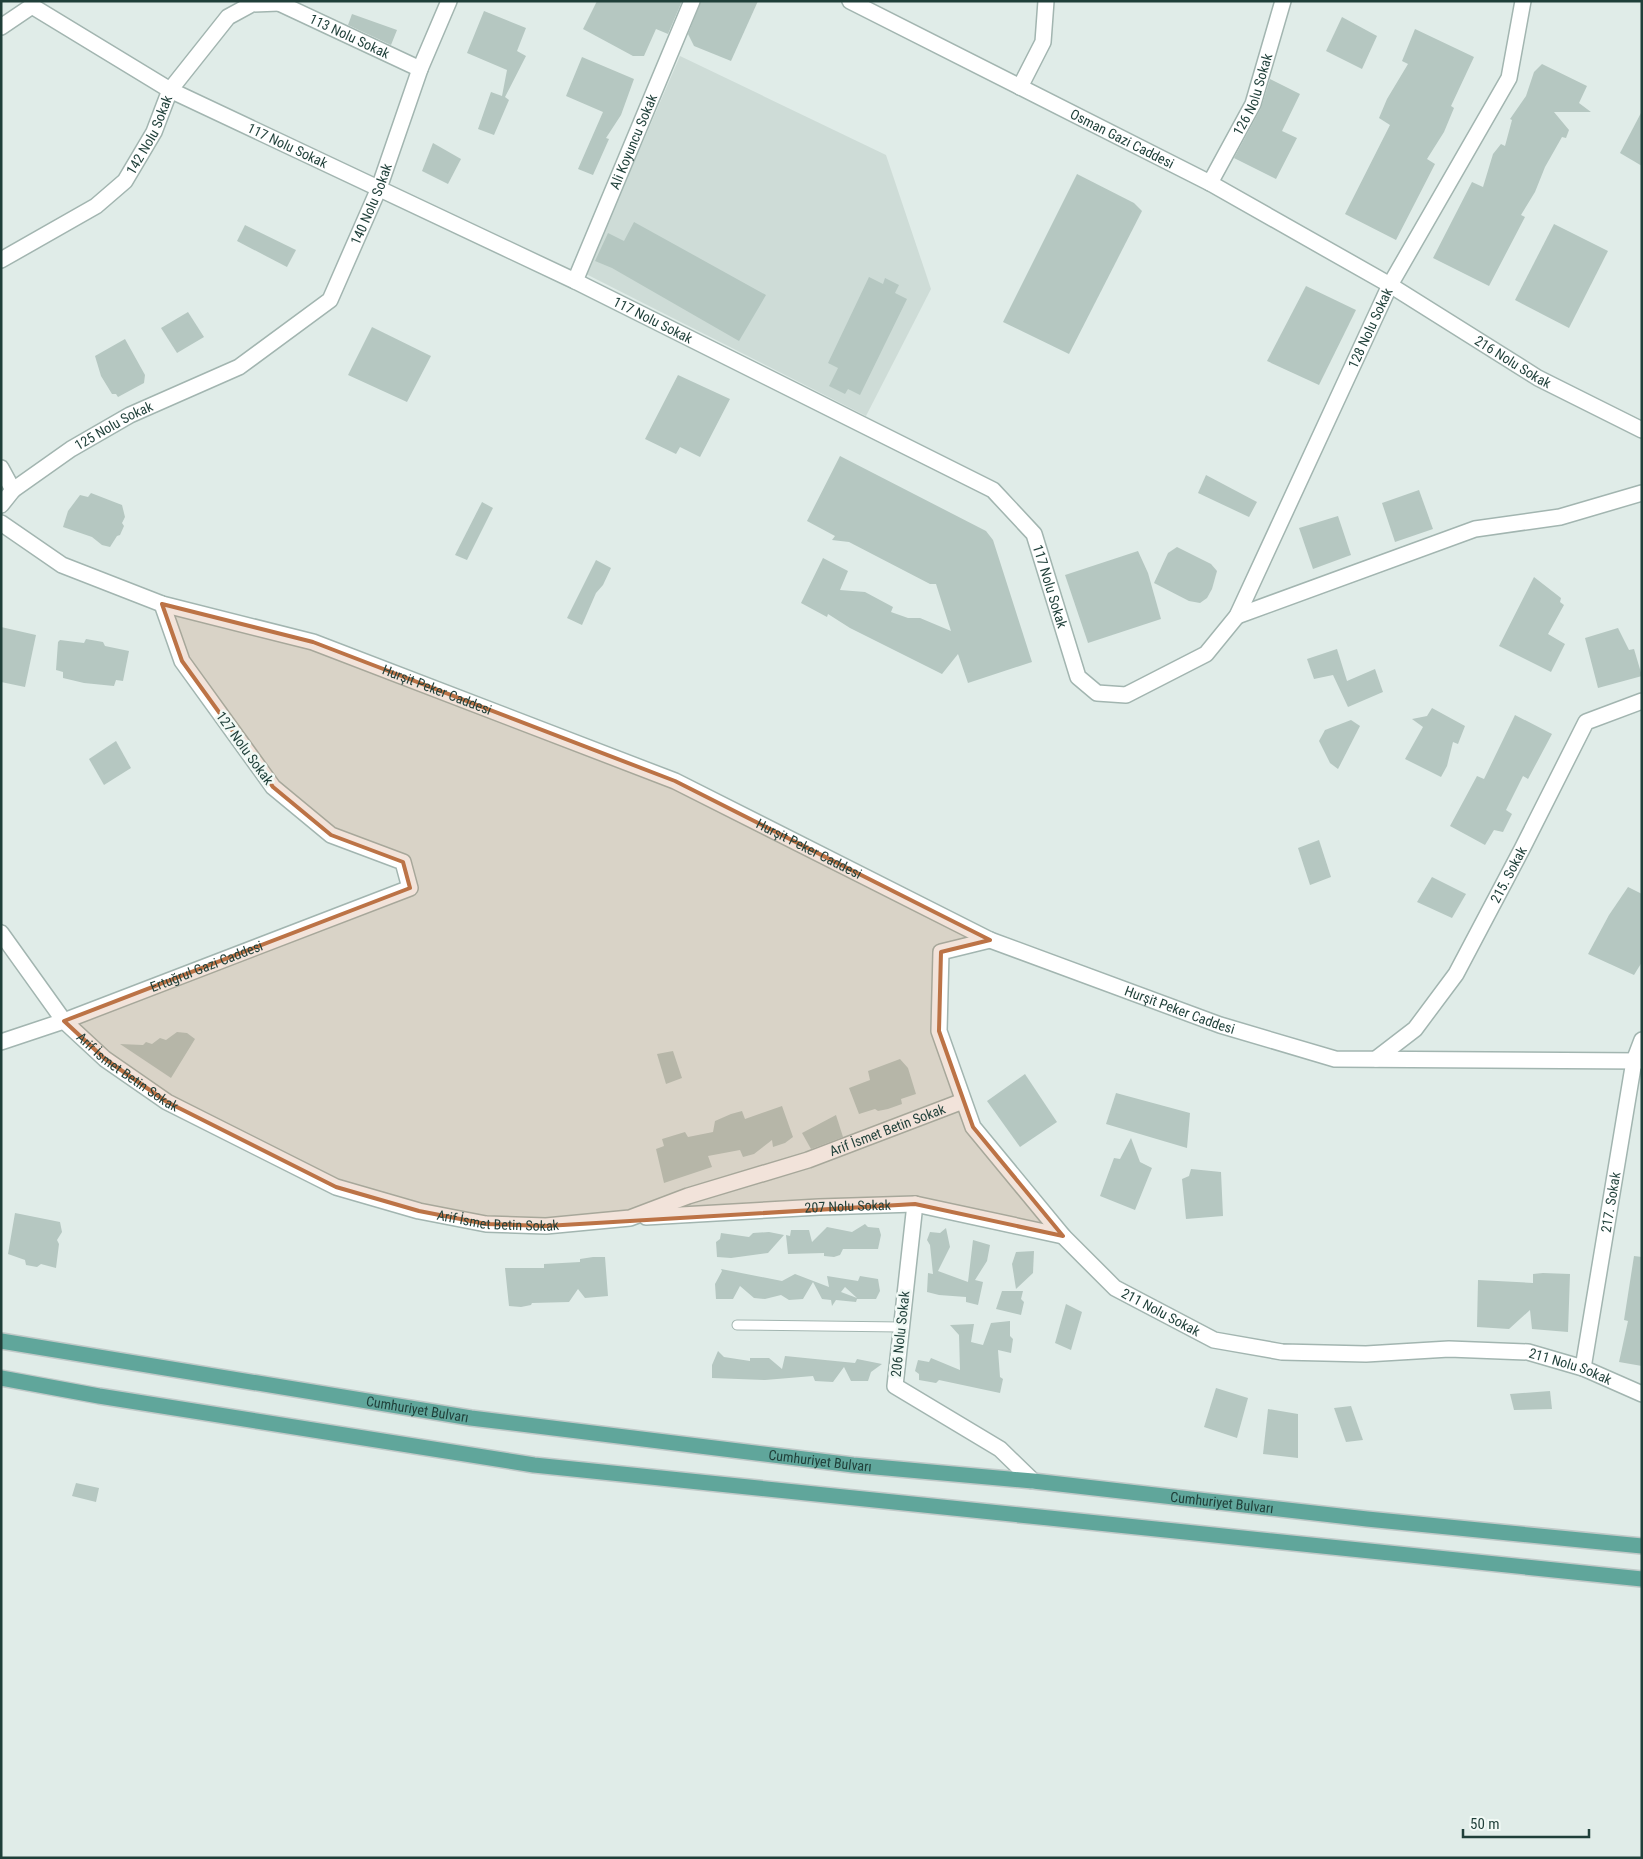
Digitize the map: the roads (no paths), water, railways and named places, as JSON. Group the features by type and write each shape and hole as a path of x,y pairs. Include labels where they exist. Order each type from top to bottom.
{"main road":[{"name":"Cumhuriyet Bulvarı","path":"1,1341 471,1418 853,1465 1033,1481 1367,1519 1642,1546"},
{"path":"1,1378 534,1465 1642,1579"}],"street":[{"name":"140 Nolu Sokak","path":"239,367 330,300 379,188 420,69 449,1"},
{"name":"Ali Koyuncu Sokak","path":"575,281 692,1"},
{"name":"Osman Gazi Caddesi","path":"850,1 1210,183 1390,284"},
{"path":"1020,87 1043,42 1046,1"},
{"name":"126 Nolu Sokak","path":"1210,183 1253,104 1283,1"},
{"name":"128 Nolu Sokak","path":"1206,654 1237,616 1390,284 1509,78 1523,1"},
{"name":"113 Nolu Sokak","path":"280,2 420,69"},
{"name":"142 Nolu Sokak","path":"1,260 96,206 125,181 154,132 170,90 228,17 252,4 280,2"},
{"name":"117 Nolu Sokak","path":"1,26 34,4 170,90 575,281 993,490 1034,534 1078,677 1097,692 1126,695 1206,654"},
{"name":"216 Nolu Sokak","path":"1390,284 1538,378 1642,430"},
{"name":"125 Nolu Sokak","path":"1,505 13,490 71,449 130,415 239,367"},
{"path":"1,468 13,490"},
{"path":"1237,616 1475,529 1560,517 1642,493"},
{"name":"Hurşit Peker Caddesi","path":"1,522 62,565 162,604 313,642 676,781 990,940 1220,1025 1335,1059 1638,1061"},
{"name":"127 Nolu Sokak","path":"162,604 182,661 272,787 331,835 402,862 410,888"},
{"name":"215. Sokak","path":"1376,1060 1415,1029 1456,974 1586,722 1642,701"},
{"name":"Ertuğrul Gazi Caddesi","path":"1,1042 64,1021 410,888"},
{"name":"Arif İsmet Betin Sokak","path":"1,933 64,1021 104,1059 166,1102 336,1187 419,1211 486,1224 546,1226 630,1218 688,1196 808,1160 963,1101"},
{"name":"211 Nolu Sokak","path":"990,940 942,952 939,1031 972,1127 1063,1236 1115,1288 1214,1340 1282,1352 1366,1354 1449,1349 1528,1352 1583,1368 1642,1394"},
{"name":"217. Sokak","path":"1583,1368 1642,1040"},
{"name":"207 Nolu Sokak","path":"630,1218 819,1206 915,1204 1063,1236"},
{"name":"206 Nolu Sokak","path":"915,1204 895,1386 1000,1449 1033,1481"}],"lane":[{"path":"737,1325 901,1327"}]}
